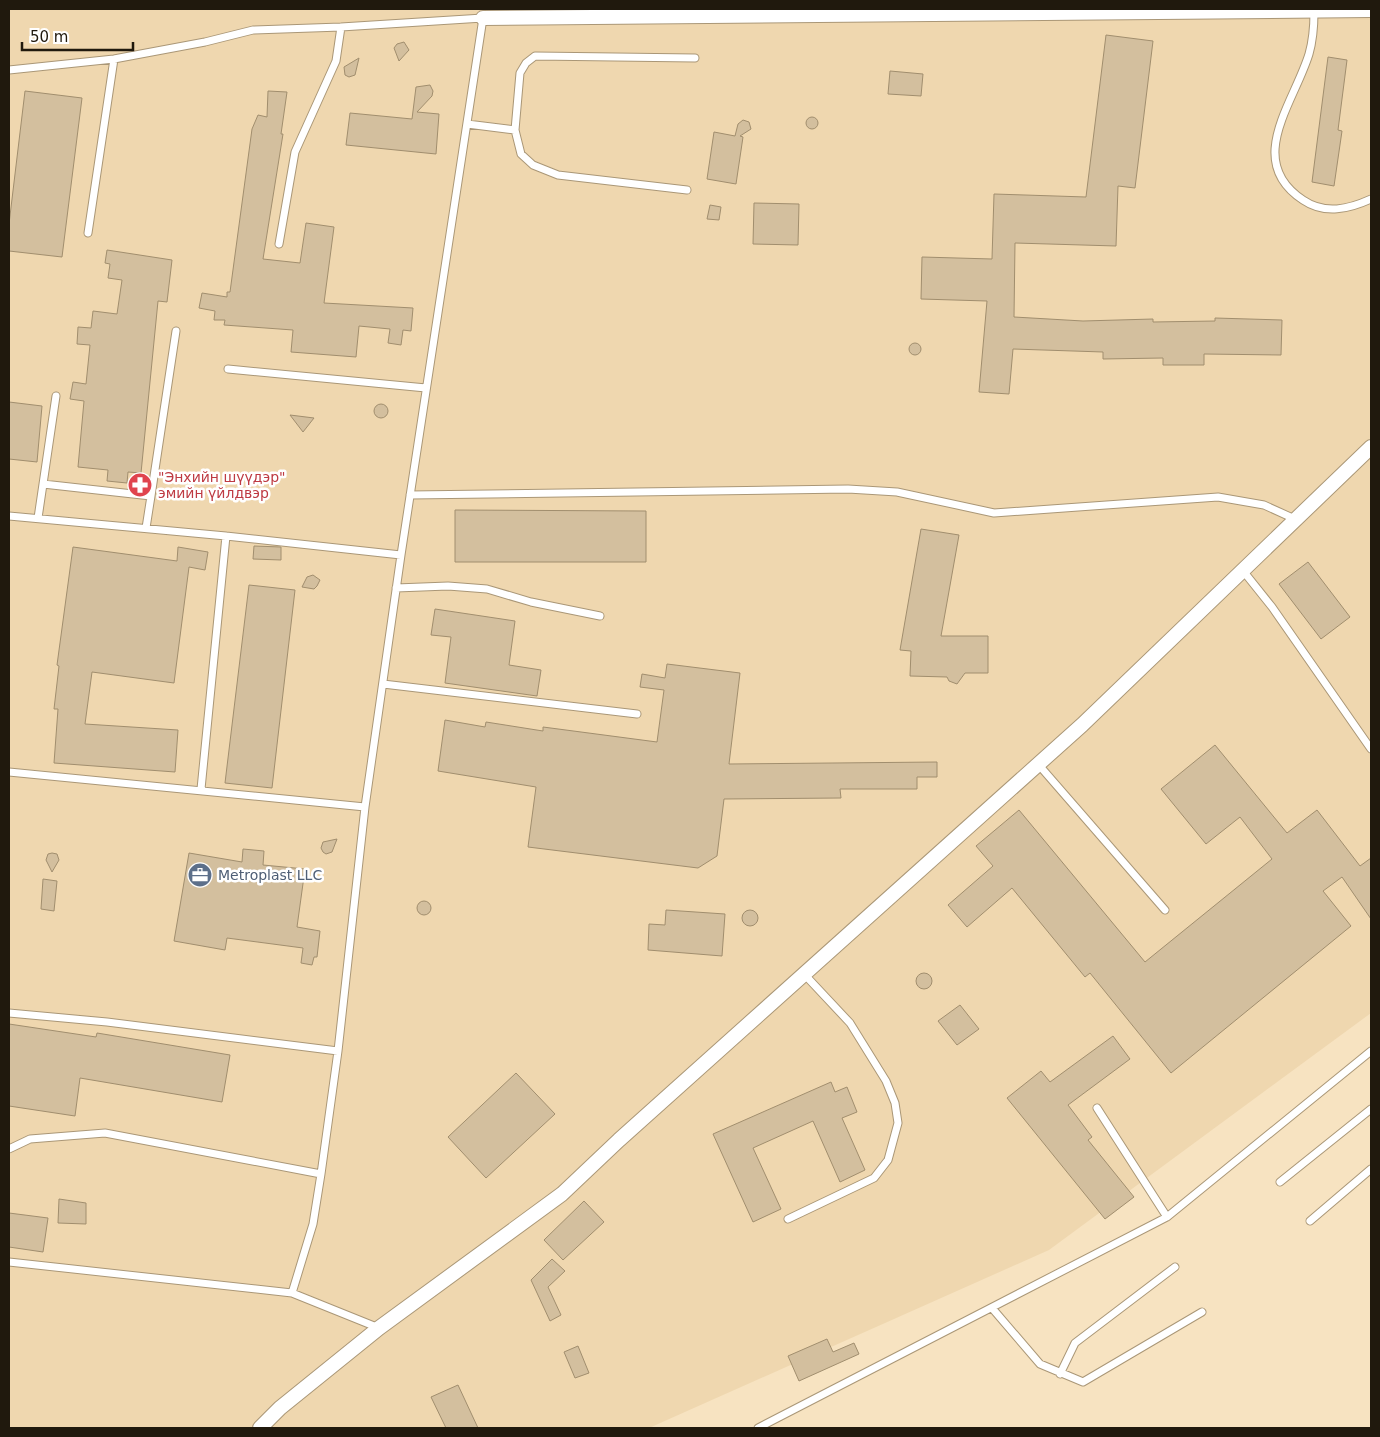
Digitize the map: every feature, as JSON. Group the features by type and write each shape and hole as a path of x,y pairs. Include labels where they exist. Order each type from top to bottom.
{"street":[{"path":"483,18 1371,10"},
{"path":"260,1428 280,1408 379,1328 562,1194 619,1140 1082,725 1244,572 1371,447"}],"lane":[{"path":"1314,12 1313,39 1309,55 1274,147 1276,168 1290,191 1313,207 1339,210 1353,207 1371,199"},
{"path":"9,70 114,59 205,42 253,30 341,27 483,18 396,588 365,807 338,1051 321,1174 313,1224 292,1293"},
{"path":"278,244 295,152 336,61 341,27"},
{"path":"687,190 558,175 533,165 521,154 515,130 520,73 526,63 535,56 695,58"},
{"path":"88,233 114,59"},
{"path":"467,124 515,130"},
{"path":"146,528 176,331"},
{"path":"228,369 426,388"},
{"path":"38,518 56,396"},
{"path":"43,484 151,496"},
{"path":"410,495 848,490 897,492 994,512 1218,497 1240,498 1264,504 1297,520"},
{"path":"9,516 146,528 401,555"},
{"path":"201,789 226,536"},
{"path":"1244,572 1272,607 1371,749"},
{"path":"396,588 448,586 487,589 531,602 600,616"},
{"path":"383,684 637,714"},
{"path":"1038,764 1165,910"},
{"path":"9,772 201,789 365,807"},
{"path":"788,1219 874,1178 888,1160 898,1123 894,1102 886,1081 850,1023 804,975"},
{"path":"9,1013 107,1022 338,1051"},
{"path":"758,1428 1167,1217 1371,1051"},
{"path":"1097,1108 1167,1217"},
{"path":"1280,1182 1371,1109"},
{"path":"9,1149 30,1139 105,1133 321,1174"},
{"path":"1310,1220 1371,1169"},
{"path":"9,1262 292,1293 379,1328"},
{"path":"1060,1374 1075,1343 1174,1268"},
{"path":"992,1308 1040,1364 1060,1374 1083,1382 1202,1312"}],"shaded area":[{"path":"9,9 1371,9 1371,1013 1049,1250 649,1428 9,1428"}],"building":[{"path":"1106,35 1153,41 1135,188 1118,186 1116,246 1015,243 1014,317 1083,321 1153,319 1153,322 1215,321 1215,318 1282,320 1281,355 1204,354 1204,365 1163,365 1163,358 1103,359 1103,352 1013,349 1009,394 979,392 987,301 921,299 922,257 992,259 994,194 1086,197"},
{"path":"404,42 409,50 399,61 394,48 397,44"},
{"path":"1328,57 1347,60 1338,130 1342,131 1334,186 1312,182"},
{"path":"359,58 355,75 349,77 345,75 344,67"},
{"path":"890,71 923,74 921,96 888,94"},
{"path":"430,85 433,91 432,96 417,112 439,114 436,154 346,145 350,113 412,119 416,87"},
{"path":"25,91 82,98 62,257 9,251 9,224"},
{"path":"268,91 287,92 281,134 283,134 263,259 300,263 306,223 334,227 324,303 413,308 411,331 403,330 401,345 388,343 390,329 359,326 356,357 291,352 293,330 224,325 225,320 214,320 215,311 199,308 202,293 227,297 227,292 230,292 252,129 258,115 267,117"},
{"path":"810,117 814,117 818,123 814,129 810,129 806,125 806,121"},
{"path":"743,120 749,122 751,129 740,136 743,137 736,184 707,179 714,132 735,136 738,124"},
{"path":"754,203 799,204 798,245 753,244"},
{"path":"710,205 721,207 719,220 707,219"},
{"path":"107,250 172,260 167,302 158,301 141,473 128,472 127,483 107,481 108,470 78,467 84,401 70,399 73,382 86,384 90,345 77,344 78,327 91,328 93,311 117,314 122,280 108,278 110,264 105,263"},
{"path":"913,343 917,343 921,349 917,355 913,355 909,351 909,347"},
{"path":"9,402 42,406 37,462 9,459"},
{"path":"381,404 386,406 388,411 386,416 381,418 376,416 374,411 376,406"},
{"path":"290,415 314,418 303,432"},
{"path":"455,510 646,511 646,562 455,562"},
{"path":"921,529 959,535 941,636 988,636 988,673 965,673 957,684 949,681 947,677 910,676 911,651 900,650"},
{"path":"254,546 281,547 281,560 253,559"},
{"path":"73,547 177,561 178,547 208,552 205,570 189,567 174,683 92,672 85,724 178,730 175,772 54,763 58,709 54,709 59,666 57,665"},
{"path":"1308,562 1350,617 1321,639 1279,584"},
{"path":"313,575 320,580 317,586 314,589 302,587 307,577"},
{"path":"249,585 295,590 272,788 225,783"},
{"path":"435,609 515,621 509,665 541,670 537,696 445,683 451,637 431,635"},
{"path":"667,664 740,673 729,764 937,762 937,777 917,777 917,789 840,789 841,798 724,799 717,856 698,868 528,847 536,787 438,771 445,720 485,727 486,722 543,731 543,727 657,742 664,690 640,687 642,674 665,678"},
{"path":"1215,745 1287,833 1317,810 1360,866 1371,858 1371,919 1342,877 1323,891 1351,926 1171,1073 1090,973 1085,977 1012,888 967,927 948,905 993,866 976,846 1019,810 1145,962 1272,859 1240,817 1206,844 1161,789"},
{"path":"337,839 332,852 326,854 323,852 321,848 323,842"},
{"path":"243,849 264,851 263,865 305,869 297,927 320,931 317,957 314,957 312,965 301,963 303,948 227,938 225,950 174,941 189,853 242,862"},
{"path":"48,854 57,854 59,860 52,872 46,860"},
{"path":"43,879 57,881 54,911 41,909"},
{"path":"424,901 429,903 431,908 429,913 424,915 419,913 417,908 419,903"},
{"path":"666,910 725,914 722,956 648,950 649,924 665,925"},
{"path":"750,910 756,912 758,918 756,924 750,926 744,924 742,918 744,912"},
{"path":"924,973 930,975 932,981 930,987 924,989 918,987 916,981 918,975"},
{"path":"960,1005 979,1029 957,1045 938,1021"},
{"path":"9,1024 96,1037 97,1033 230,1055 222,1102 80,1078 75,1116 9,1106"},
{"path":"1113,1036 1130,1059 1068,1105 1092,1137 1088,1140 1134,1197 1105,1219 1007,1098 1041,1071 1050,1082"},
{"path":"516,1073 555,1114 486,1178 448,1137"},
{"path":"831,1082 835,1092 847,1087 857,1112 842,1118 865,1170 840,1182 813,1121 753,1148 781,1209 753,1222 713,1134"},
{"path":"59,1199 86,1203 86,1224 58,1223"},
{"path":"584,1201 604,1222 563,1260 544,1240"},
{"path":"9,1213 48,1218 43,1252 9,1247"},
{"path":"552,1259 565,1271 548,1287 561,1315 550,1321 531,1280"},
{"path":"827,1339 833,1352 854,1343 859,1354 799,1381 788,1356"},
{"path":"578,1346 589,1373 575,1378 564,1352"},
{"path":"458,1385 478,1428 446,1428 431,1397"}],"place":[{"name":"\"Энхийн шүүдэр\" эмийн үйлдвэр","path":"140,485"},
{"name":"Metroplast LLC","path":"200,875"}]}
